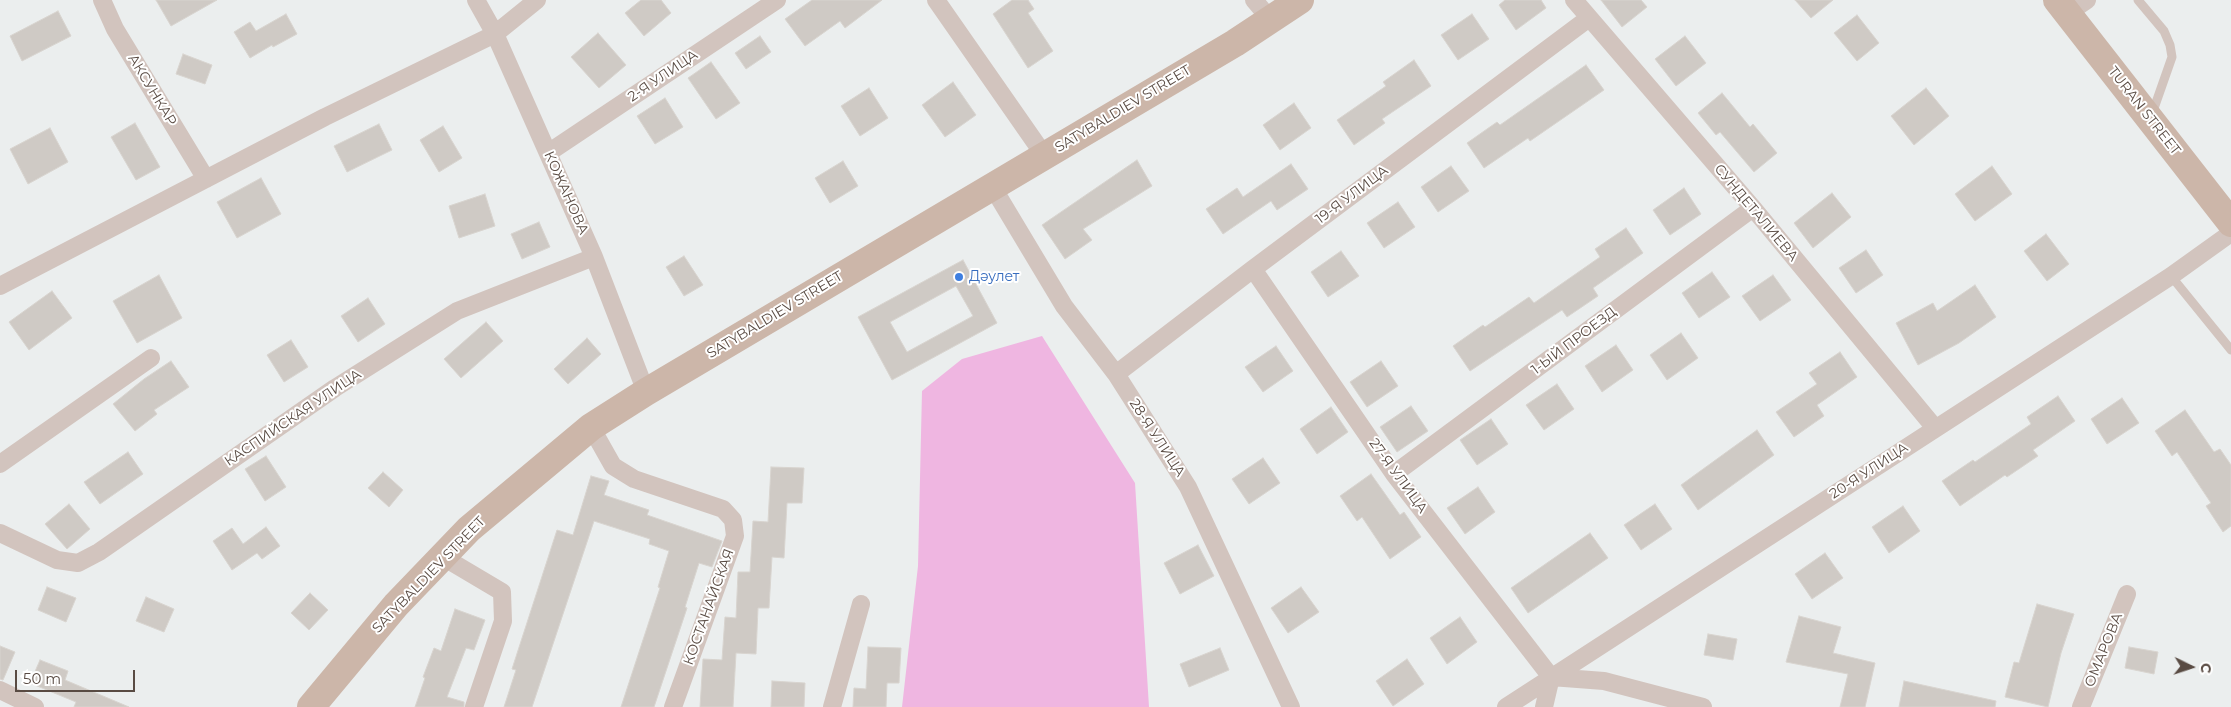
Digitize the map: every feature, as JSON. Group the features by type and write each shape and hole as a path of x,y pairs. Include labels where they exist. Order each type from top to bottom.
{"main road":[{"name":"SATYBALDIEV STREET","path":"311,707 396,605 469,529 591,427 646,392 1235,43 1262,10 1300,0"},
{"name":"TURAN STREET","path":"2071,4 2150,119 2231,223"}],"street":[{"name":"АКСУНКАР","path":"102,0 115,29 206,179"},
{"name":"КОЖАНОВА","path":"476,0 495,34 594,256 646,392"},
{"path":"2,282 325,117 495,34 538,0"},
{"name":"2-Я УЛИЦА","path":"548,153 777,0"},
{"path":"936,0 1044,155"},
{"name":"СУНДЕТАЛИЕВА","path":"1574,0 1753,208 1935,428"},
{"name":"19-Я УЛИЦА","path":"1116,374 1252,269 1589,18"},
{"name":"28-Я УЛИЦА","path":"992,186 1064,306 1116,374 1188,486 1291,707"},
{"name":"1-ЫЙ ПРОЕЗД","path":"1394,474 1753,208"},
{"name":"20-Я УЛИЦА","path":"1506,707 2171,276 2231,234"},
{"name":"КАСПИЙСКАЯ УЛИЦА","path":"0,533 57,560 78,563 99,552 335,388 457,312 594,256"},
{"name":"27-Я УЛИЦА","path":"1252,269 1394,474 1551,677"},
{"path":"0,464 151,358"},
{"name":"КОСТАНАЙСКАЯ","path":"591,427 613,466 634,479 723,509 733,520 735,536 673,707"},
{"path":"443,557 502,592 503,621 474,707"},
{"name":"ОМАРОВА","path":"2081,707 2127,594"},
{"path":"832,707 860,604"},
{"path":"1544,707 1551,677 1604,681 1703,707"},
{"path":"0,690 34,707"}],"lane":[{"path":"2138,0 2164,31 2170,45 2172,57 2150,119"},
{"path":"2171,276 2231,350"}],"shaded area":[{"path":"1042,336 1135,483 1149,707 902,707 918,566 922,391 962,359"}],"building":[{"path":"156,0 217,0 171,26"},
{"path":"641,0 661,0 671,13 644,36 625,13"},
{"path":"812,0 882,0 845,28 840,21 805,46 785,19"},
{"path":"1012,0 1028,0 1034,9 1028,13 1053,51 1028,68 993,14"},
{"path":"1505,0 1541,0 1546,8 1516,30 1499,5"},
{"path":"1601,0 1641,0 1647,7 1622,27"},
{"path":"1795,0 1833,0 1811,18"},
{"path":"58,11 71,36 22,61 10,36"},
{"path":"286,14 297,34 273,47 272,45 250,58 234,32 250,22 256,31"},
{"path":"1472,14 1489,39 1458,60 1441,35"},
{"path":"1857,15 1879,43 1857,61 1834,33"},
{"path":"598,33 626,65 599,88 571,57"},
{"path":"760,36 771,52 746,69 735,53"},
{"path":"1685,36 1706,63 1676,86 1655,59"},
{"path":"183,54 212,65 205,84 176,74"},
{"path":"1414,60 1431,86 1382,119 1385,123 1354,145 1337,120 1386,86 1383,82"},
{"path":"711,62 740,103 716,119 688,78"},
{"path":"1586,65 1604,90 1530,141 1528,138 1484,168 1467,143 1497,122 1500,125"},
{"path":"953,82 976,115 945,137 922,105"},
{"path":"869,88 888,118 860,136 841,106"},
{"path":"1926,88 1949,116 1914,145 1891,116"},
{"path":"1722,93 1750,127 1753,124 1777,153 1754,172 1720,132 1716,135 1698,113"},
{"path":"665,98 683,127 655,144 637,116"},
{"path":"1294,103 1311,128 1280,150 1263,125"},
{"path":"135,123 160,167 136,180 111,137"},
{"path":"379,124 392,150 347,172 334,146"},
{"path":"443,126 462,158 439,172 420,140"},
{"path":"50,128 68,162 28,184 10,149"},
{"path":"1137,160 1152,186 1083,229 1092,240 1065,259 1042,225"},
{"path":"843,161 858,186 830,203 815,178"},
{"path":"1291,164 1308,189 1277,210 1271,201 1223,234 1206,209 1237,188 1243,197"},
{"path":"1451,166 1469,191 1438,212 1421,187"},
{"path":"1992,166 2012,194 1975,221 1955,194"},
{"path":"261,178 281,214 237,238 217,202"},
{"path":"1684,188 1701,214 1670,235 1653,210"},
{"path":"1832,193 1851,217 1813,248 1794,223"},
{"path":"485,194 495,226 459,238 449,206"},
{"path":"1398,202 1415,227 1384,248 1367,223"},
{"path":"539,222 550,247 522,259 511,234"},
{"path":"1626,228 1643,253 1593,288 1598,296 1567,317 1562,310 1470,371 1453,346 1529,297 1534,303 1600,257 1595,249"},
{"path":"2046,234 2069,264 2047,281 2024,251"},
{"path":"1866,250 1883,275 1856,293 1839,268"},
{"path":"1341,251 1359,276 1328,297 1311,272"},
{"path":"684,256 703,285 684,296 666,267"},
{"path":"963,260 997,323 892,380 858,317","holes":["956,286 973,316 907,352 890,322"]},
{"path":"1712,272 1730,297 1699,318 1682,293"},
{"path":"159,275 182,318 137,343 113,301"},
{"path":"1773,275 1791,300 1760,321 1742,296"},
{"path":"1975,285 1996,317 1959,343 1918,365 1896,323 1933,303 1937,311"},
{"path":"52,291 72,318 29,350 9,322"},
{"path":"368,298 385,324 358,342 341,316"},
{"path":"486,322 503,341 461,378 444,359"},
{"path":"1681,333 1698,358 1667,380 1650,355"},
{"path":"587,338 601,354 568,384 554,369"},
{"path":"291,340 308,367 284,382 267,355"},
{"path":"1616,345 1633,370 1602,392 1585,366"},
{"path":"1276,346 1293,371 1263,392 1245,367"},
{"path":"1840,352 1857,377 1817,405 1824,416 1794,437 1776,412 1817,384 1809,373"},
{"path":"171,361 189,387 154,410 157,414 135,431 113,404 144,379"},
{"path":"1381,361 1398,386 1367,407 1350,382"},
{"path":"1557,384 1574,409 1544,430 1526,405"},
{"path":"2058,396 2075,421 2033,450 2038,456 2007,477 2005,475 1960,506 1942,481 1973,460 1975,462 2031,424 2027,417"},
{"path":"2122,398 2139,423 2107,444 2091,419"},
{"path":"1411,406 1428,431 1397,452 1380,427"},
{"path":"1331,407 1348,432 1317,454 1300,429"},
{"path":"2185,410 2214,452 2220,449 2231,465 2231,526 2223,532 2206,506 2211,503 2177,452 2172,456 2155,431"},
{"path":"1491,419 1508,444 1477,465 1460,440"},
{"path":"1757,430 1774,455 1698,510 1681,485"},
{"path":"128,452 143,474 100,504 84,482"},
{"path":"266,456 286,487 265,501 245,469"},
{"path":"1263,458 1280,483 1249,504 1232,479"},
{"path":"771,467 804,468 802,503 787,503 784,558 772,557 769,608 758,608 756,654 736,653 733,707 700,707 703,659 722,660 725,617 736,618 738,572 750,572 753,521 768,522"},
{"path":"383,472 403,490 389,507 368,488"},
{"path":"1371,474 1400,515 1404,512 1421,537 1390,559 1362,517 1357,521 1340,496"},
{"path":"591,476 609,481 604,495 649,510 647,515 722,541 712,567 699,563 685,607 687,608 654,707 621,707 660,588 658,587 669,551 649,544 650,539 594,521 532,707 504,707 516,670 512,669 557,530 573,535"},
{"path":"1478,487 1495,512 1465,534 1447,508"},
{"path":"69,504 90,529 67,549 45,524"},
{"path":"1655,504 1672,529 1641,550 1624,525"},
{"path":"1903,506 1920,531 1889,553 1872,527"},
{"path":"266,527 280,546 262,559 257,553 232,570 213,541 232,528 243,544"},
{"path":"1590,533 1608,558 1528,613 1511,588"},
{"path":"1198,545 1214,576 1180,594 1164,563"},
{"path":"1825,553 1843,578 1812,599 1795,574"},
{"path":"47,587 76,598 66,622 38,610"},
{"path":"1301,587 1319,612 1288,633 1271,608"},
{"path":"310,593 328,610 309,630 291,613"},
{"path":"146,597 174,609 164,632 136,621"},
{"path":"2037,604 2074,614 2061,653 2048,707 2005,697 2014,662 2019,663"},
{"path":"455,609 485,620 474,650 466,648 447,697 464,702 464,707 415,707 425,678 423,677 434,648 441,651"},
{"path":"1799,616 1841,627 1833,653 1875,663 1865,707 1840,707 1848,674 1786,662"},
{"path":"1460,617 1477,642 1447,664 1430,638"},
{"path":"1708,634 1737,639 1733,660 1704,655"},
{"path":"0,646 15,652 3,680 0,679"},
{"path":"868,647 901,648 899,683 887,683 886,707 853,707 854,688 866,689"},
{"path":"2129,647 2158,652 2154,674 2125,668"},
{"path":"1220,648 1229,670 1189,687 1180,664"},
{"path":"1407,659 1424,684 1393,706 1376,681"},
{"path":"40,660 68,671 65,680 129,707 74,707 76,702 30,683"},
{"path":"772,681 805,683 804,707 771,707"},
{"path":"1904,681 1996,701 1995,707 1899,707"}],"place":[{"name":"Дәулет","path":"959,277"}]}
